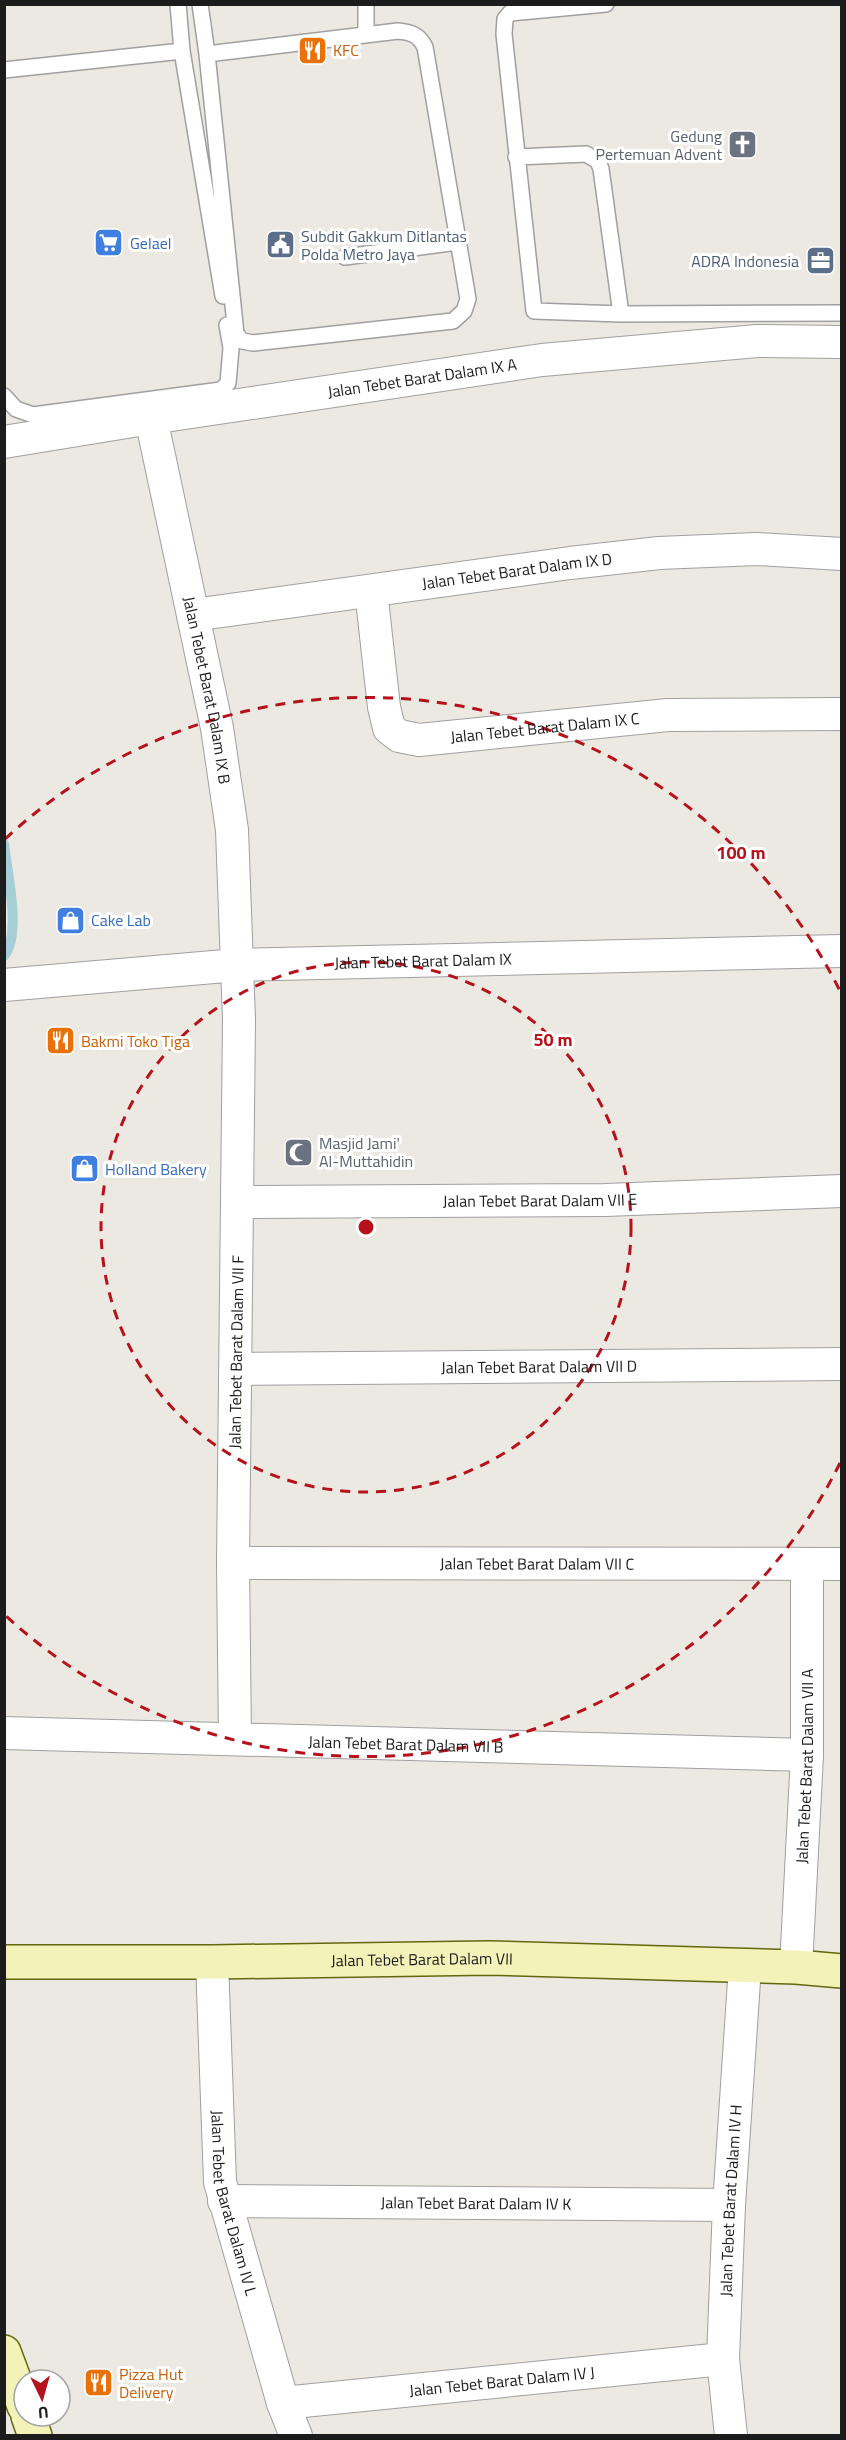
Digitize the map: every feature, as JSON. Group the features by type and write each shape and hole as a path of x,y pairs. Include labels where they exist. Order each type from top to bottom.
{"street":[{"name":"Jalan Tebet Barat Dalam IX A","path":"4,442 542,360 757,341 842,342"},
{"name":"Jalan Tebet Barat Dalam IX B","path":"151,418 217,728 232,830 237,964"},
{"name":"Jalan Tebet Barat Dalam IX D","path":"193,615 570,563 659,553 757,549 842,554"},
{"name":"Jalan Tebet Barat Dalam IX C","path":"371,591 384,707 389,728 399,736 419,740 668,715 842,714"},
{"name":"Jalan Tebet Barat Dalam IX","path":"4,986 237,964 842,951"},
{"name":"Jalan Tebet Barat Dalam VII F","path":"235,1739 233,1563 238,1202 237,964"},
{"name":"Jalan Tebet Barat Dalam VII E","path":"238,1202 605,1200 842,1191"},
{"name":"Jalan Tebet Barat Dalam VII D","path":"236,1369 842,1364"},
{"name":"Jalan Tebet Barat Dalam VII C","path":"233,1563 842,1564"},
{"name":"Jalan Tebet Barat Dalam VII A","path":"796,1967 807,1755 807,1565"},
{"name":"Jalan Tebet Barat Dalam VII B","path":"4,1733 807,1755"},
{"name":"Jalan Tebet Barat Dalam VII","path":"4,1962 489,1958 796,1967 842,1971"},
{"name":"Jalan Tebet Barat Dalam IV L","path":"212,1962 220,2182 283,2403 296,2436"},
{"name":"Jalan Tebet Barat Dalam IV H","path":"731,2436 723,2359 729,2205 745,1966"},
{"name":"Jalan Tebet Barat Dalam IV K","path":"224,2201 729,2205"},
{"path":"4,2352 12,2374"},
{"name":"Jalan Tebet Barat Dalam IV J","path":"283,2403 723,2359"}],"lane":[{"path":"4,396 16,409 33,415 221,390 228,383 231,348 182,51 178,4"},
{"path":"200,4 236,334 242,341 253,343 453,321 464,311 468,298 425,47 420,38 407,31 366,34 207,54"},
{"path":"366,4 366,34"},
{"path":"606,4 547,6 510,14 505,19 504,34 516,157 534,311 621,314 842,313"},
{"path":"4,70 182,51"},
{"path":"516,157 586,154 598,161 602,169 621,314"},
{"path":"345,257 458,242"}],"waterway":[{"path":"4,844 13,918 9,946 4,956"}],"place":[{"name":"KFC","path":"312,50"},
{"name":"Gedung Pertemuan Advent","path":"743,145"},
{"name":"Gelael","path":"109,243"},
{"name":"Subdit Gakkum Ditlantas Polda Metro Jaya","path":"280,245"},
{"name":"ADRA Indonesia","path":"820,261"},
{"name":"Cake Lab","path":"70,920"},
{"name":"Bakmi Toko Tiga","path":"60,1041"},
{"name":"Masjid Jami' Al-Muttahidin","path":"298,1152"},
{"name":"Holland Bakery","path":"84,1169"},
{"name":"Pizza Hut Delivery","path":"98,2383"}]}
